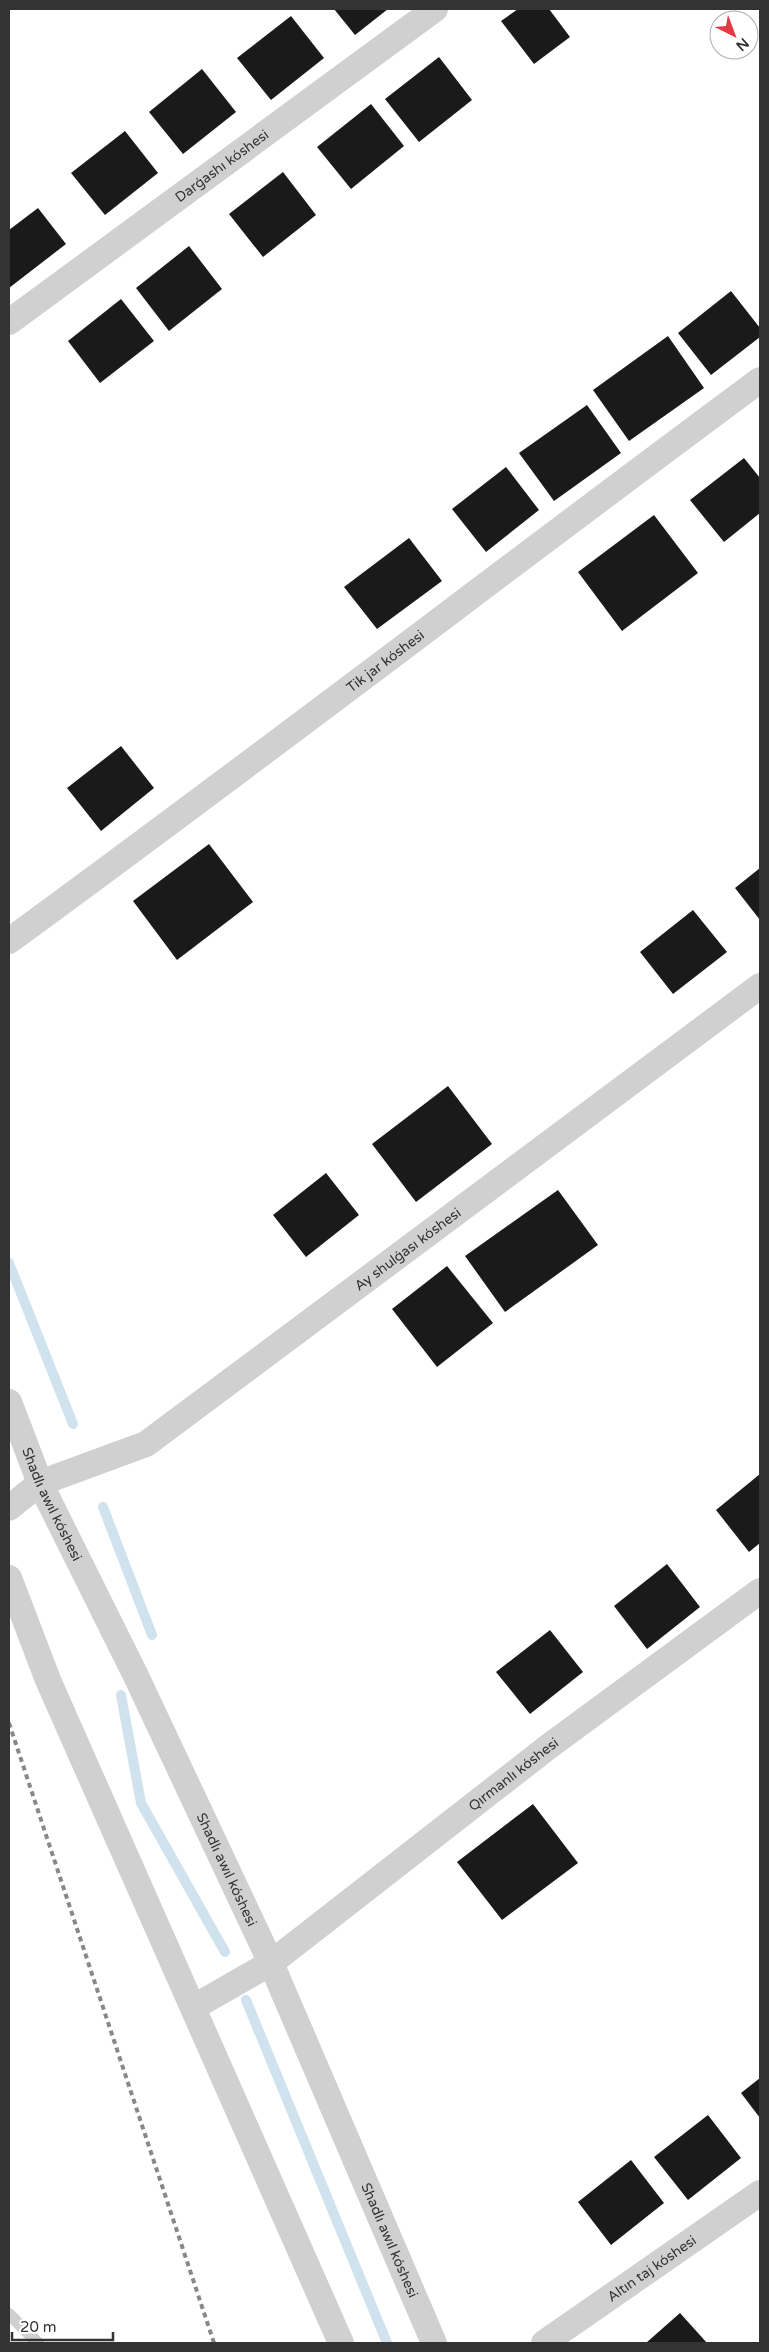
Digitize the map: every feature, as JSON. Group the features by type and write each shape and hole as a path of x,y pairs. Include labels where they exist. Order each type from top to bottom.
{"street":[{"name":"Darǵashı kóshesi","path":"9,322 434,9"},
{"name":"Tik jar kóshesi","path":"9,941 169,824 576,516 760,380"},
{"name":"Ay shulǵası kóshesi","path":"9,1508 40,1483 146,1444 760,986"},
{"name":"Shadlı awıl kóshesi","path":"9,1402 40,1483 136,1676 271,1963 434,2343"},
{"path":"9,1578 48,1680 341,2343"},
{"name":"Qırmanlı kóshesi","path":"194,2007 271,1963 548,1747 760,1591"},
{"name":"Altın taj kóshesi","path":"544,2343 760,2193"}],"lane":[{"path":"9,2314 38,2343"}],"building":[{"path":"334,9 388,9 355,35"},
{"path":"518,9 549,9 570,37 534,64 501,21"},
{"path":"291,16 324,58 271,100 237,58"},
{"path":"439,57 472,100 419,142 385,99"},
{"path":"202,69 236,112 183,154 149,112"},
{"path":"371,104 404,146 351,189 317,147"},
{"path":"125,131 158,173 105,215 71,173"},
{"path":"283,172 316,215 263,257 229,214"},
{"path":"38,208 66,244 9,288 9,230"},
{"path":"189,246 222,289 169,331 136,288"},
{"path":"731,291 760,328 760,337 711,375 678,333"},
{"path":"121,299 154,341 100,383 68,341"},
{"path":"668,336 704,388 629,441 593,390"},
{"path":"587,405 621,453 554,501 519,453"},
{"path":"744,458 760,478 760,513 724,542 690,500"},
{"path":"506,467 539,510 486,552 452,509"},
{"path":"654,515 698,573 622,631 578,572"},
{"path":"409,538 442,581 377,629 344,587"},
{"path":"121,746 154,788 101,831 67,788"},
{"path":"209,844 253,902 177,960 133,901"},
{"path":"760,868 760,920 735,888"},
{"path":"693,910 727,952 673,994 640,952"},
{"path":"448,1086 492,1144 416,1202 372,1144"},
{"path":"326,1173 359,1215 306,1257 273,1215"},
{"path":"558,1190 598,1245 505,1312 465,1256"},
{"path":"447,1266 493,1323 437,1367 392,1309"},
{"path":"760,1474 760,1543 749,1552 716,1510"},
{"path":"667,1564 700,1607 647,1649 614,1606"},
{"path":"550,1630 583,1672 530,1714 496,1672"},
{"path":"533,1804 578,1863 502,1920 457,1862"},
{"path":"760,2078 760,2118 741,2093"},
{"path":"708,2115 741,2158 688,2200 654,2157"},
{"path":"631,2160 664,2203 611,2245 578,2202"},
{"path":"680,2313 707,2343 646,2343"}],"waterway":[{"path":"9,1263 73,1424"},
{"path":"103,1507 152,1635"},
{"path":"121,1695 141,1803 225,1952"},
{"path":"246,2000 387,2343"}],"railway":[{"path":"9,1723 214,2343"}]}
